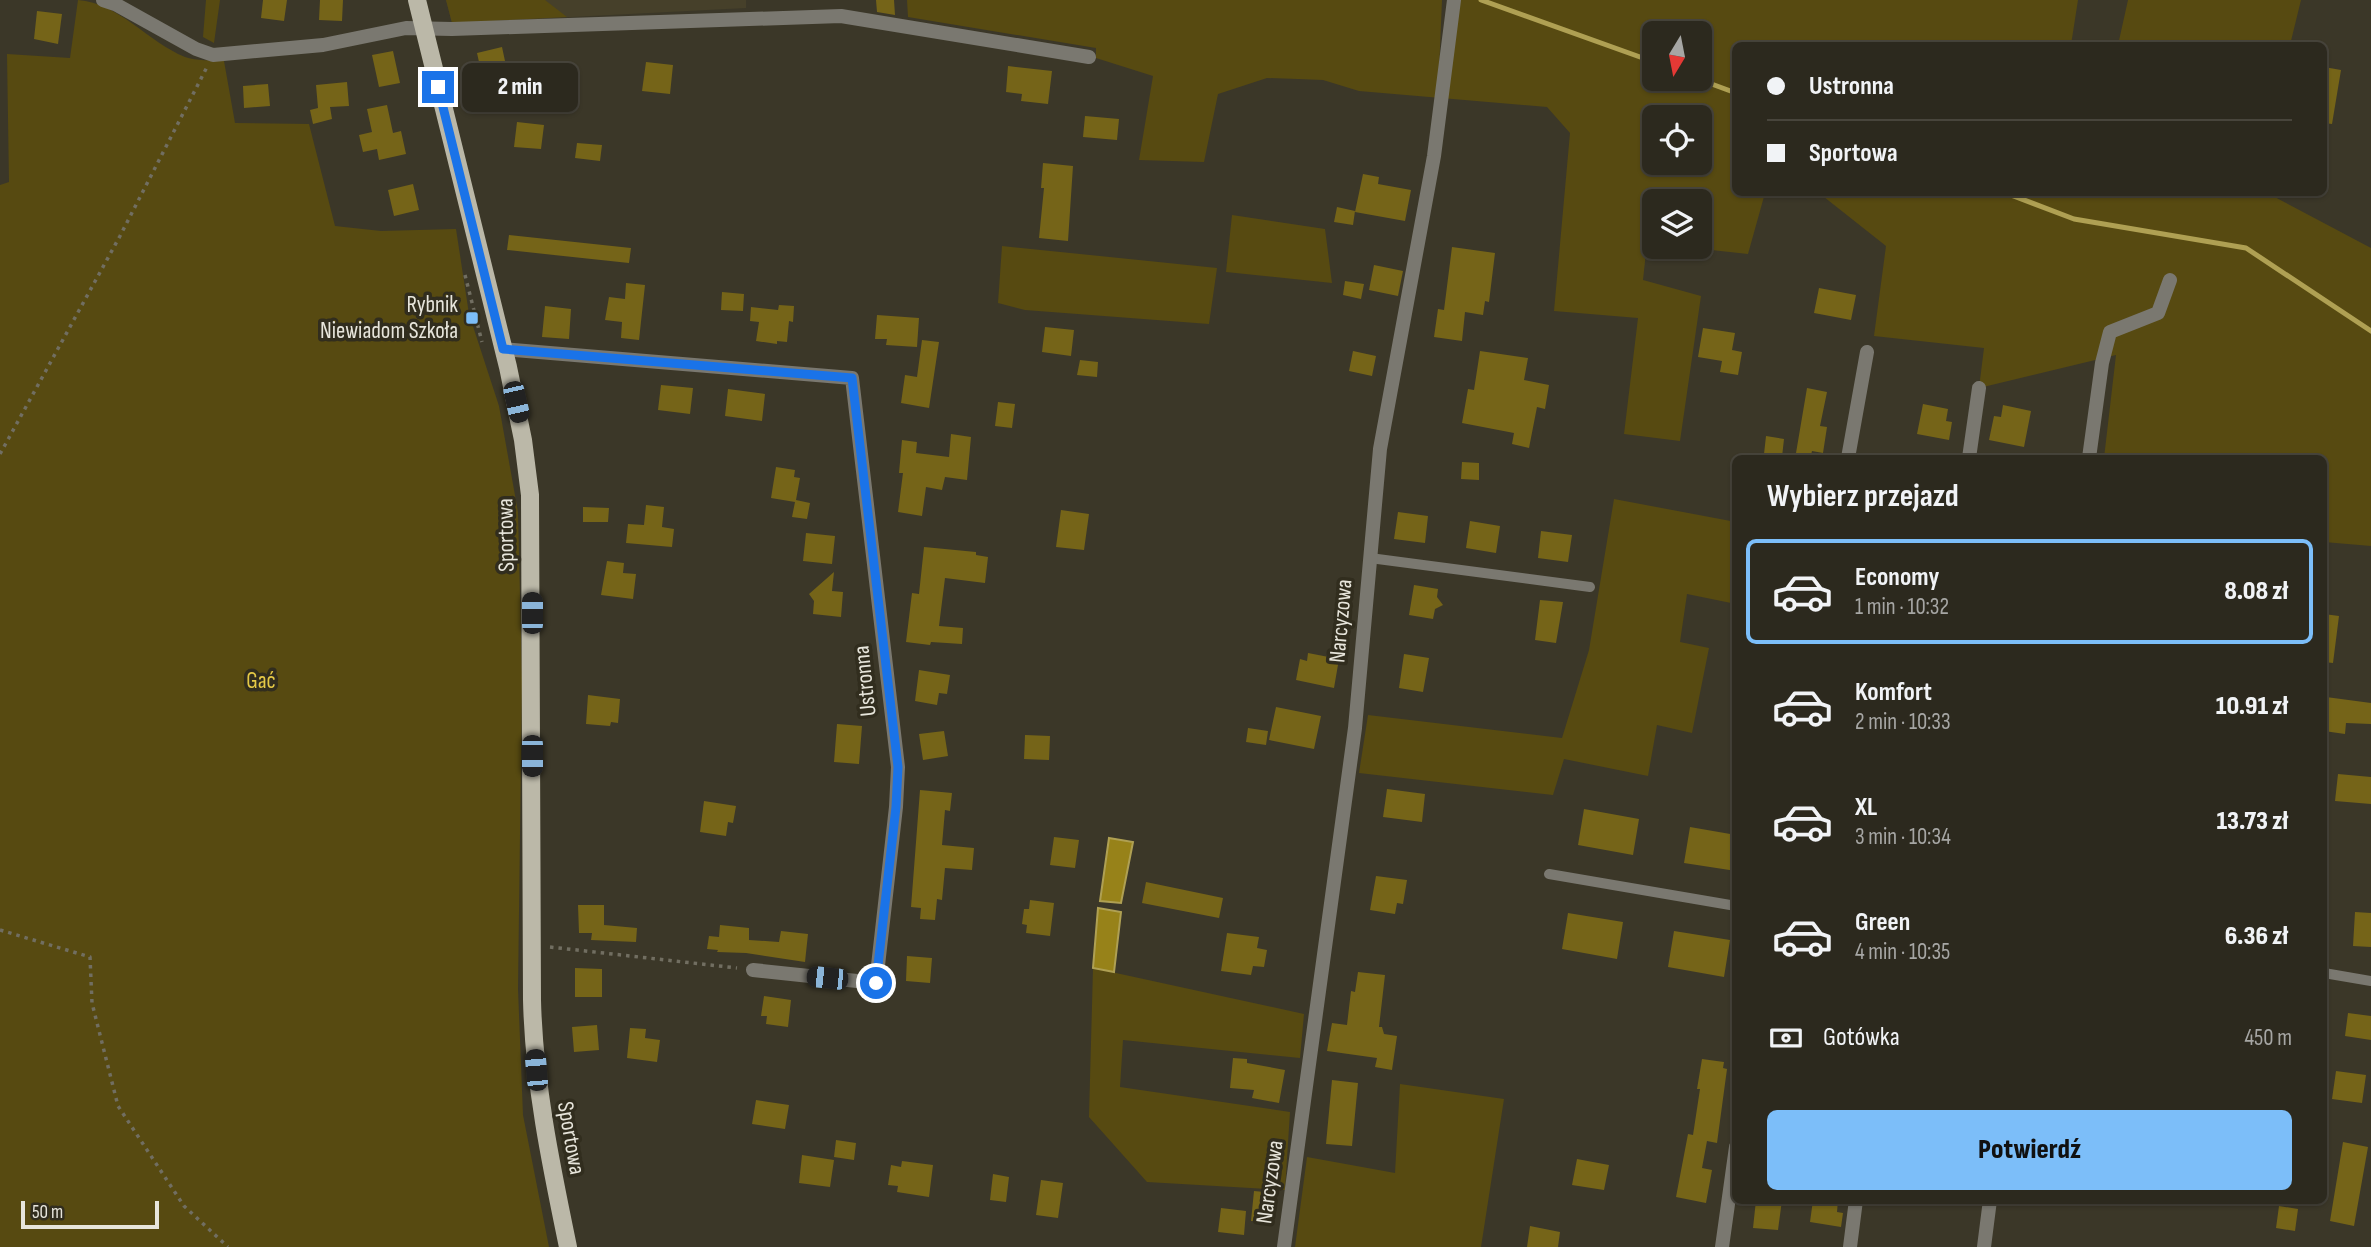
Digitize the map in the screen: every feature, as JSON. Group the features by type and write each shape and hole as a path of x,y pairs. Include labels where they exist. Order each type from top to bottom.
{"main road":[{"name":"Sportowa","path":"417,0 520,419 530,495 533,1020 537,1085 568,1247"}],"street":[{"path":"103,0 196,49 213,55 323,45 406,28 841,16 1089,57"},
{"name":"Narcyzowa","path":"1283,1247 1354,736 1380,449 1434,156 1454,0"},
{"path":"2089,455 2102,363 2110,332 2158,313 2170,280"},
{"name":"Ustronna","path":"503,349 852,378 898,767 876,983 753,970"},
{"path":"1849,455 1867,352"},
{"path":"1969,455 1979,388"},
{"path":"1722,1247 1732,1176"},
{"path":"1850,1247 1855,1204"},
{"path":"1984,1247 1989,1204"}],"lane":[{"path":"1370,558 1590,587"},
{"path":"1549,874 1732,905"},
{"path":"2327,974 2371,981"}],"path":[{"path":"0,454 120,236 213,55"},
{"path":"0,930 90,957 92,1003 118,1106 184,1206 228,1247"},
{"path":"532,945 753,970"}],"shaded area":[{"path":"446,0 746,0 746,8 452,23"},
{"path":"1109,838 1133,842 1121,903 1100,901"},
{"path":"1098,908 1121,912 1114,972 1093,968"}],"green space":[{"name":"Gać","path":"78,0 107,8 185,57 224,61 235,123 309,124 335,226 381,231 456,229 469,314 499,406 518,512 522,680 518,989 523,1115 549,1247 0,1247 0,185 9,182 7,54 70,58"},
{"path":"206,0 220,0 214,43 203,37"},
{"path":"446,0 545,0 567,17 452,23"},
{"path":"907,0 1442,0 1439,71 1456,0 2078,0 2071,42 1732,42 1732,196 1764,196 1748,254 1712,250 1712,189 1642,189 1642,259 1645,259 1643,280 1701,296 1680,441 1624,434 1638,318 1554,311 1570,133 1547,107 1359,91 1323,80 1267,78 1218,94 1204,162 1139,160 1153,76 1096,58 1096,48 908,17"},
{"path":"2128,0 2301,0 2291,42 2119,42"},
{"path":"1823,196 2273,196 2371,248 2371,546 2327,542 2327,455 2104,455 2116,355 1979,388 1984,348 1874,336 1886,246"},
{"path":"1232,215 1325,229 1332,283 1226,272"},
{"path":"1002,246 1217,268 1209,324 1025,310 998,303"},
{"path":"1614,499 1732,521 1732,603 1687,594 1680,642 1709,648 1692,733 1657,725 1648,776 1564,759 1553,795 1359,773 1368,715 1562,738 1589,650"},
{"path":"1093,968 1304,1014 1300,1058 1123,1040 1120,1087 1290,1112 1285,1190 1147,1182 1089,1117"},
{"path":"1400,1084 1504,1099 1481,1247 1295,1247 1307,1157 1395,1173"}],"building":[{"path":"263,0 287,0 284,21 261,18"},
{"path":"320,0 343,0 342,21 319,20"},
{"path":"876,0 894,0 895,15 877,12"},
{"path":"37,11 62,14 58,44 34,39"},
{"path":"502,47 508,75 483,80 477,53"},
{"path":"393,51 400,83 379,87 372,55"},
{"path":"646,62 673,65 670,94 642,91"},
{"path":"1008,66 1052,71 1048,104 1021,101 1022,94 1006,92"},
{"path":"2327,68 2341,70 2332,124 2327,123"},
{"path":"347,82 349,106 330,107 332,119 313,124 310,110 318,108 316,85"},
{"path":"268,84 270,106 244,108 243,86"},
{"path":"387,105 393,133 401,131 406,154 379,160 377,149 363,152 359,135 372,132 367,109"},
{"path":"1085,116 1119,119 1117,140 1083,137"},
{"path":"517,122 544,125 541,149 514,147"},
{"path":"577,143 602,145 600,161 575,158"},
{"path":"1043,163 1073,166 1068,241 1039,238 1044,188 1041,188"},
{"path":"1363,174 1379,177 1378,184 1411,190 1405,221 1355,212"},
{"path":"413,184 419,210 394,216 388,190"},
{"path":"1337,207 1355,211 1353,225 1334,222"},
{"path":"509,235 631,248 629,263 507,250"},
{"path":"1452,247 1495,253 1489,302 1485,301 1483,315 1465,312 1462,341 1434,337 1438,309 1444,310"},
{"path":"1374,265 1403,271 1398,296 1369,290"},
{"path":"1345,281 1364,284 1361,299 1343,295"},
{"path":"626,283 645,285 639,340 621,338 622,322 605,320 609,297 625,299"},
{"path":"1819,288 1856,295 1851,320 1814,313"},
{"path":"722,292 744,294 743,311 721,310"},
{"path":"779,305 794,306 787,342 777,341 777,344 756,341 759,322 750,321 751,307 778,310"},
{"path":"545,306 571,309 569,339 542,337"},
{"path":"877,315 919,318 917,347 886,345 887,339 875,339"},
{"path":"1045,327 1074,330 1071,356 1042,352"},
{"path":"1703,328 1735,333 1732,350 1742,352 1738,375 1720,372 1722,361 1698,357"},
{"path":"922,340 939,342 929,408 901,403 905,375 917,377"},
{"path":"1353,351 1376,356 1372,376 1349,371"},
{"path":"1480,351 1528,358 1524,380 1549,385 1545,409 1537,407 1529,448 1512,444 1514,433 1462,423 1468,389 1474,390"},
{"path":"1080,360 1098,362 1097,377 1077,375"},
{"path":"661,385 693,388 690,414 658,410"},
{"path":"1807,388 1827,392 1820,426 1827,427 1823,453 1812,451 1811,455 1796,453"},
{"path":"728,389 765,394 762,421 725,416"},
{"path":"998,402 1015,404 1012,428 995,426"},
{"path":"1923,404 1948,409 1946,421 1952,422 1949,440 1917,434"},
{"path":"2003,405 2031,411 2024,447 1989,440 1994,416 2001,417"},
{"path":"951,434 971,437 967,480 945,477 942,490 926,487 922,516 898,512 903,473 899,473 902,440 917,442 916,453 949,457"},
{"path":"1766,436 1784,439 1782,455 1764,454"},
{"path":"1462,462 1479,463 1479,480 1461,479"},
{"path":"776,467 795,470 794,477 800,478 796,500 810,503 807,519 792,517 795,502 771,498"},
{"path":"646,505 664,507 662,527 674,529 672,547 626,543 628,524 644,525"},
{"path":"583,507 609,508 608,522 583,522"},
{"path":"1061,510 1089,514 1084,550 1056,547"},
{"path":"1398,512 1428,516 1425,543 1394,539"},
{"path":"1470,521 1500,526 1496,553 1466,548"},
{"path":"1541,531 1572,535 1568,562 1538,558"},
{"path":"806,533 835,536 832,564 803,561"},
{"path":"924,547 976,552 976,555 988,557 985,583 945,578 939,626 963,628 962,644 931,642 930,645 906,642 912,593 919,594"},
{"path":"607,561 624,563 623,573 636,574 633,599 601,595"},
{"path":"834,572 832,591 843,592 841,617 813,614 814,601 809,594"},
{"path":"1414,585 1438,589 1437,597 1443,605 1435,609 1433,619 1409,615"},
{"path":"1540,600 1563,602 1556,643 1535,640"},
{"path":"2327,614 2339,616 2333,663 2327,662"},
{"path":"1308,653 1339,659 1334,688 1296,680 1300,659 1307,661"},
{"path":"1404,654 1429,658 1423,692 1399,688"},
{"path":"919,670 950,675 947,694 939,693 937,705 915,701"},
{"path":"588,695 620,699 618,723 611,722 610,726 586,724"},
{"path":"2327,697 2371,703 2371,724 2346,723 2345,734 2327,731"},
{"path":"1276,707 1321,716 1314,749 1269,740"},
{"path":"837,724 862,726 859,764 834,762"},
{"path":"1248,728 1268,731 1266,745 1246,742"},
{"path":"944,731 948,756 923,760 919,734"},
{"path":"1025,735 1050,736 1049,760 1024,759"},
{"path":"2338,774 2371,777 2371,804 2335,801"},
{"path":"1387,789 1425,794 1422,822 1383,817"},
{"path":"920,790 952,793 950,811 945,810 942,845 974,848 972,870 945,868 942,900 937,899 935,920 920,919 921,908 911,907"},
{"path":"704,801 736,806 733,823 728,822 726,836 700,832"},
{"path":"1584,809 1639,819 1633,855 1578,845"},
{"path":"1690,827 1732,834 1732,870 1684,863"},
{"path":"1054,837 1079,840 1075,868 1050,865"},
{"path":"1376,876 1407,880 1403,904 1397,903 1395,914 1370,910"},
{"path":"1146,882 1223,898 1219,918 1142,903"},
{"path":"1030,900 1054,903 1050,936 1026,933 1027,925 1022,924 1024,909 1029,909"},
{"path":"578,905 604,905 604,925 637,928 636,942 591,940 592,933 579,933"},
{"path":"2355,912 2371,913 2371,947 2353,946"},
{"path":"1568,913 1623,922 1617,959 1562,949"},
{"path":"720,925 749,928 749,940 779,942 781,931 808,934 805,962 707,949 709,936 719,937"},
{"path":"1674,931 1730,940 1724,977 1668,967"},
{"path":"1227,933 1259,937 1257,948 1267,950 1264,967 1253,966 1251,975 1221,971"},
{"path":"907,956 932,958 930,983 906,981"},
{"path":"575,968 602,969 602,997 575,997"},
{"path":"1358,972 1385,975 1379,1027 1382,1027 1384,1034 1397,1036 1392,1070 1375,1067 1377,1058 1327,1051 1332,1023 1347,1025 1351,991 1355,992"},
{"path":"764,996 791,1000 788,1027 766,1024 767,1016 761,1016"},
{"path":"2348,1013 2371,1016 2371,1040 2345,1036"},
{"path":"597,1025 599,1050 574,1052 572,1027"},
{"path":"630,1028 646,1029 645,1038 660,1040 657,1062 627,1058"},
{"path":"1233,1058 1247,1059 1247,1063 1285,1070 1279,1103 1252,1098 1254,1090 1230,1088"},
{"path":"1702,1059 1724,1062 1723,1068 1727,1069 1717,1143 1707,1141 1702,1168 1712,1170 1706,1203 1676,1197 1688,1134 1693,1135"},
{"path":"2336,1071 2366,1075 2362,1103 2332,1099"},
{"path":"1332,1080 1358,1083 1352,1146 1326,1144"},
{"path":"756,1100 789,1105 785,1129 752,1124"},
{"path":"836,1140 856,1143 854,1160 834,1157"},
{"path":"2343,1142 2368,1147 2354,1226 2330,1221"},
{"path":"802,1155 834,1160 830,1187 799,1183"},
{"path":"1577,1159 1609,1165 1604,1190 1572,1185"},
{"path":"902,1161 933,1165 929,1197 897,1192 898,1186 888,1185 891,1165 901,1167"},
{"path":"993,1174 1009,1177 1006,1202 990,1200"},
{"path":"1041,1180 1063,1183 1058,1218 1036,1215"},
{"path":"1254,1191 1274,1193 1271,1222 1251,1221"},
{"path":"1756,1204 1781,1204 1778,1230 1753,1228"},
{"path":"1812,1204 1838,1204 1837,1212 1843,1213 1841,1227 1810,1222"},
{"path":"2279,1206 2298,1209 2295,1231 2276,1228"},
{"path":"1221,1208 1246,1211 1244,1235 1218,1232"},
{"path":"1530,1226 1560,1232 1558,1247 1527,1247"}],"waterway":[{"path":"1481,0 1642,58"},
{"path":"1712,84 1732,92"},
{"path":"2014,196 2074,219 2246,248 2371,331"}],"place":[{"name":"Rybnik Niewiadom Szkoła","path":"472,318"}],"route":[{"path":"438,87 503,349 852,378 898,767 876,983"}]}
